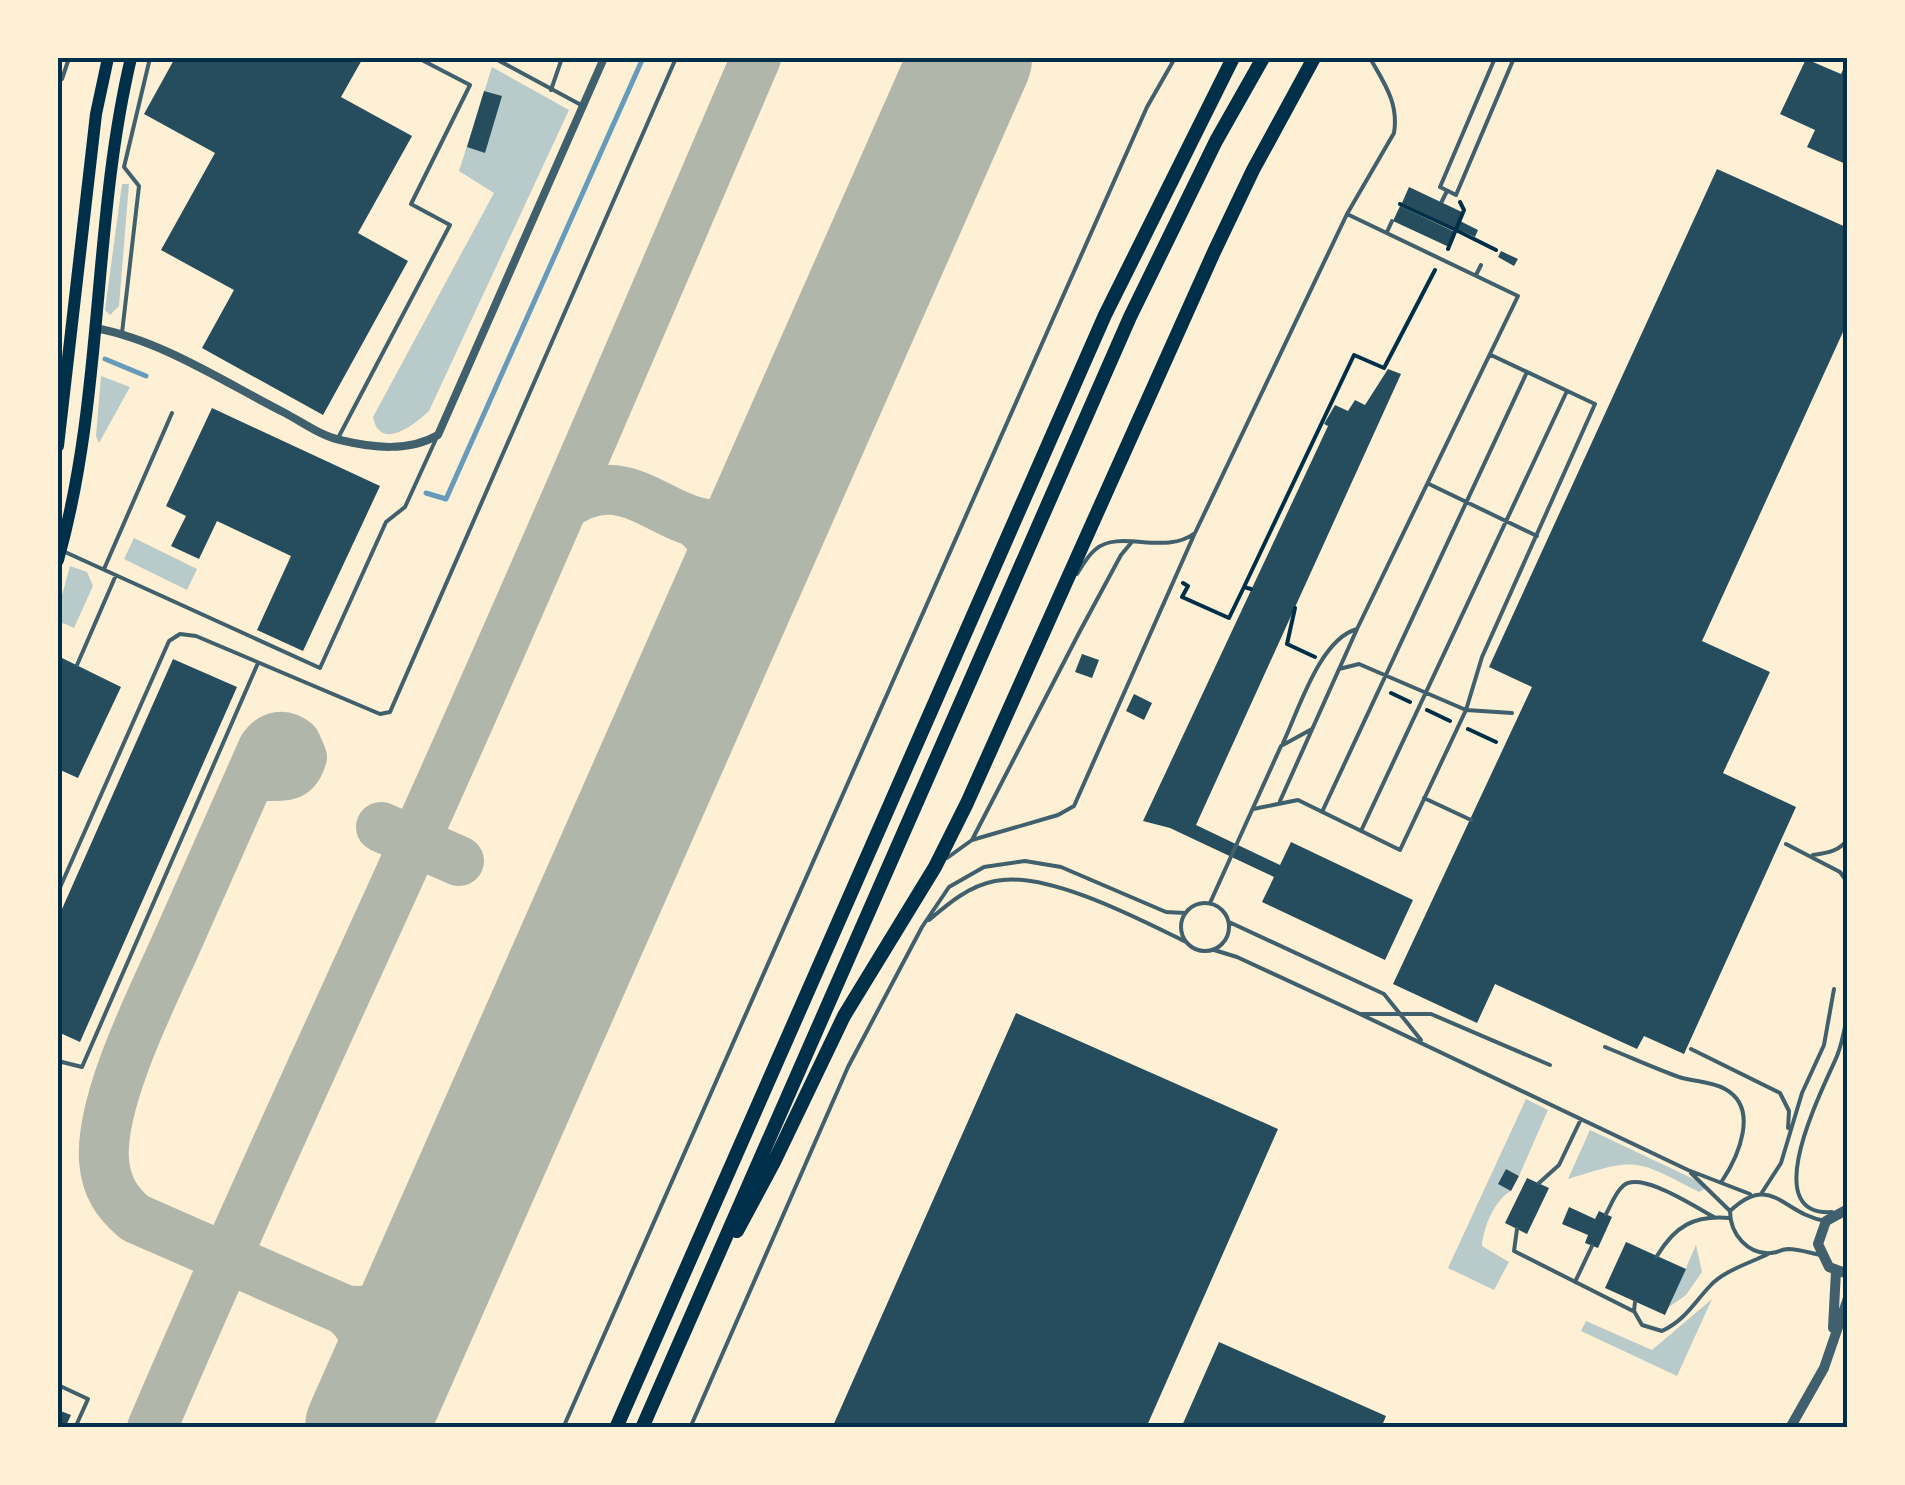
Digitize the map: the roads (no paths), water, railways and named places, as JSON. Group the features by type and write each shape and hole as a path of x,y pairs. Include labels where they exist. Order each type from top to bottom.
{"highway":[{"path":"616,1428 1105,314 1233,58"},
{"path":"642,1428 1130,317 1216,141 1263,58"},
{"path":"691,1315 774,1162 844,1016 935,866 992,752 1214,252 1314,58"}],"main road":[{"path":"58,446 96,114 108,58"},
{"path":"59,555 78,470 113,169 131,58"}],"street":[{"path":"94,328 122,333 337,440 391,447 420,445 438,435 604,58"},
{"path":"1824,1368 1842,1273 1821,1255 1818,1238 1826,1220 1844,1209"},
{"path":"1790,1428 1824,1368 1848,1298"}],"lane":[{"path":"62,79 69,58"},
{"path":"122,333 140,186 124,167 150,58"},
{"path":"337,440 450,224 411,204 470,85 418,58"},
{"path":"494,58 583,106"},
{"path":"551,90 562,58"},
{"path":"58,892 169,641 180,634 196,636 380,714 390,712 676,58"},
{"path":"563,1428 1147,108 1175,58"},
{"path":"935,866 972,840 1058,816 1074,806 1174,579 1347,214 1394,133 1394,103 1370,58"},
{"path":"1495,58 1440,187 1456,195 1514,58"},
{"path":"1442,201 1447,190"},
{"path":"1280,801 1518,296 1347,214"},
{"path":"1386,232 1392,221"},
{"path":"1476,275 1481,265"},
{"path":"1254,809 1298,800 1400,850 1466,710 1482,657 1596,404 1491,355"},
{"path":"1322,812 1528,372"},
{"path":"1361,831 1568,390"},
{"path":"104,569 172,412"},
{"path":"59,555 104,569 320,668 386,522 404,507 438,435"},
{"path":"1428,484 1537,536"},
{"path":"1059,598 1097,547 1170,544 1196,532"},
{"path":"972,840 1080,631 1131,543"},
{"path":"76,666 116,575"},
{"path":"1210,903 1322,660 1344,633 1358,629"},
{"path":"58,1061 82,1067 258,662"},
{"path":"1339,669 1359,664 1466,710 1512,713"},
{"path":"1282,746 1312,728"},
{"path":"1424,798 1471,820"},
{"path":"1811,855 1829,853 1844,845 1848,838"},
{"path":"1786,844 1840,872 1848,884"},
{"path":"690,1428 848,1067 922,927 949,887 984,866 1025,860 1061,867 1166,912 1185,913"},
{"path":"922,927 949,902 995,880 1026,879 1060,887 1199,950 1237,956 1688,1170 1826,1220"},
{"path":"1186,942 1180,928 1185,913 1196,904 1210,903 1222,910 1229,922 1228,935 1214,950"},
{"path":"1229,922 1384,994 1423,1044"},
{"path":"1761,1194 1781,1163 1802,1093 1824,1045 1834,989"},
{"path":"1844,1209 1824,1213 1806,1204 1795,1172 1810,1120 1844,1035 1848,1010"},
{"path":"1360,1014 1431,1014 1550,1065"},
{"path":"1605,1047 1684,1079 1730,1091 1741,1106 1744,1119 1732,1165 1722,1181"},
{"path":"1691,1048 1780,1093 1789,1110 1787,1137"},
{"path":"1539,1183 1559,1165 1582,1120"},
{"path":"1688,1170 1729,1215 1742,1243 1756,1251 1821,1255"},
{"path":"1606,1214 1624,1184 1633,1180 1657,1186 1714,1217"},
{"path":"1656,1256 1677,1228 1696,1219 1729,1215 1750,1194"},
{"path":"1517,1228 1514,1250 1634,1312 1642,1325 1662,1330 1679,1322 1694,1308 1711,1284 1770,1253"},
{"path":"1576,1282 1592,1246"},
{"path":"1634,1312 1636,1302"},
{"path":"58,1385 88,1399 76,1428"}],"waterway":[{"path":"426,493 446,499 643,58"},
{"path":"105,359 146,376"}]}
